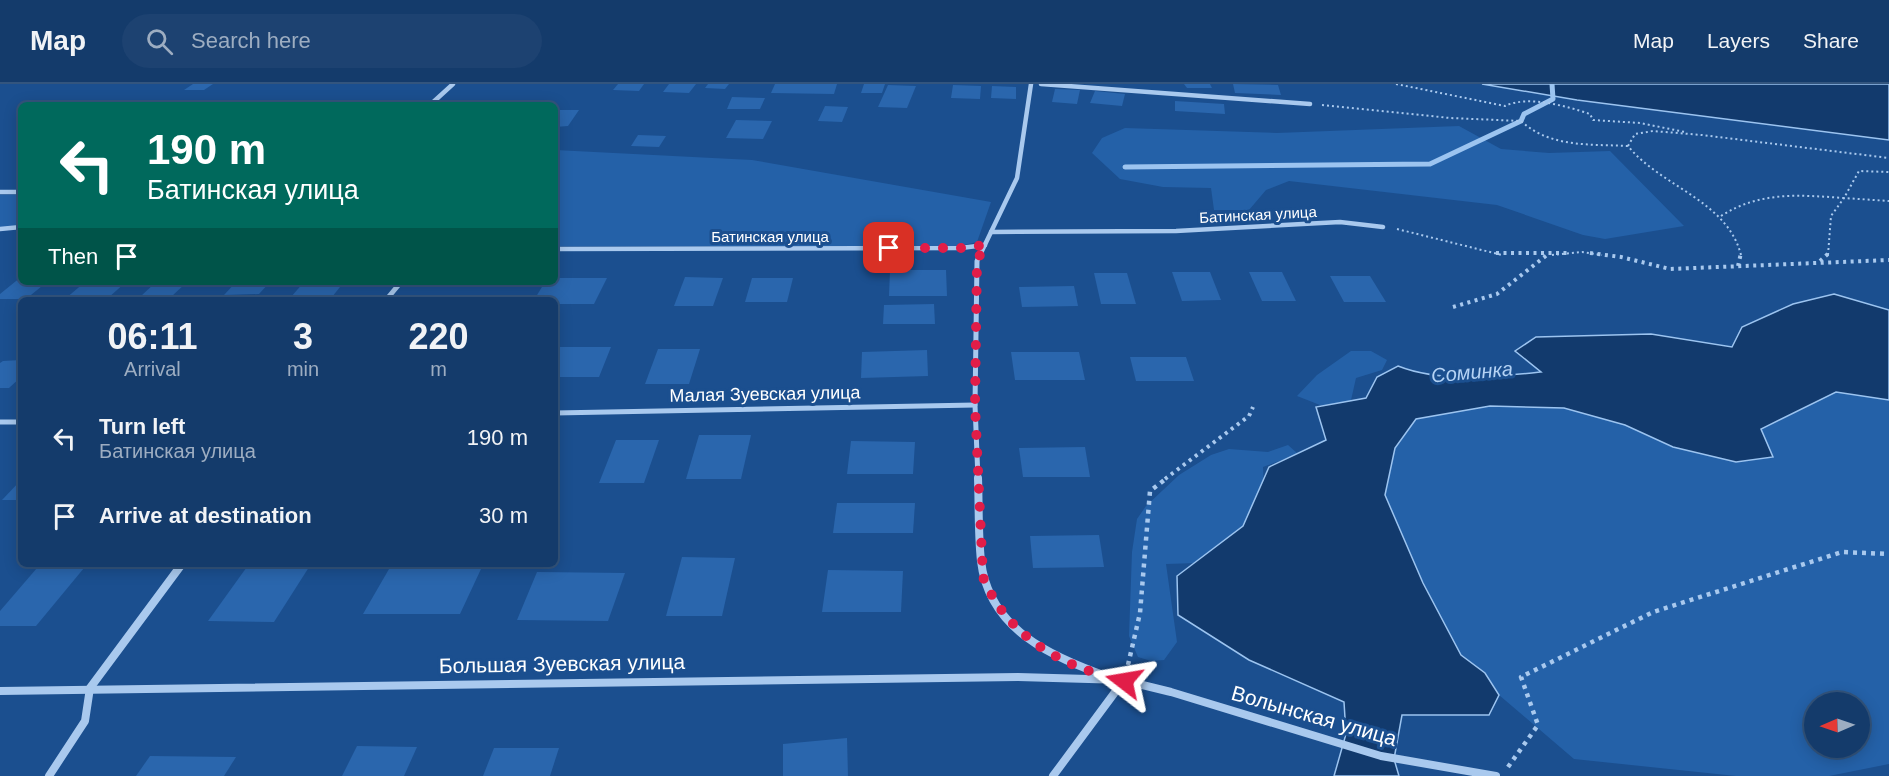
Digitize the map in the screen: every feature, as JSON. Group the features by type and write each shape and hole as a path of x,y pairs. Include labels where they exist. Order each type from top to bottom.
{"street":[{"path":"433,102 453,84"},
{"path":"1031,84 1017,178 977,261 975,405 981,562 989,592 1010,622 1041,648 1080,668 1124,681 1053,776"},
{"path":"1041,84 1310,104"},
{"path":"0,192 18,192"},
{"name":"Батинская улица","path":"991,232 1176,231 1340,222 1383,227"},
{"path":"0,229 18,227"},
{"name":"Батинская улица","path":"558,249 961,248 985,245"},
{"path":"388,297 398,285"},
{"name":"Малая Зуевская улица","path":"558,413 975,405"},
{"path":"0,422 18,422"},
{"path":"49,776 85,721 90,688 180,567"},
{"name":"Большая Зуевская улица","path":"0,691 1018,677 1124,681"},
{"name":"Волынская улица","path":"1124,681 1171,692 1381,756 1496,776"}],"path":[{"path":"1396,84 1505,106 1517,100 1544,104 1581,111 1590,114 1593,120 1640,123 1702,135"},
{"path":"1310,104 1450,118 1521,121 1526,128 1554,140 1628,147 1641,162 1721,216 1742,253 1738,266"},
{"path":"1628,147 1635,134 1653,131 1889,158"},
{"path":"1819,262 1829,254 1831,216 1859,171 1889,172"},
{"path":"1721,216 1751,198 1778,196 1889,201"},
{"path":"1383,227 1414,232 1504,255 1582,252 1621,257 1670,269 1889,260"},
{"path":"1453,307 1497,294 1547,255"},
{"path":"1124,681 1140,613 1150,491 1249,416 1253,407"},
{"path":"1501,776 1538,725 1521,677 1653,612 1842,552 1889,554"}],"shaded area":[{"path":"1482,84 1889,84 1889,140 1577,100"},
{"path":"1459,126 1501,149 1549,153 1610,151 1684,226 1605,239 1583,235 1497,205 1289,181 1266,190 1249,210 1214,210 1211,188 1163,187 1120,179 1092,153 1102,138 1125,128 1277,133"},
{"path":"558,150 752,160 991,202 977,242 960,246 558,246"},
{"path":"0,195 18,195 18,225 0,228"},
{"path":"1834,294 1889,310 1889,400 1836,392 1761,429 1773,457 1736,462 1673,447 1625,425 1564,408 1490,406 1416,419 1395,448 1385,495 1423,583 1461,655 1485,673 1499,695 1489,715 1402,715 1394,759 1399,776 1334,776 1346,734 1344,702 1249,660 1178,615 1177,576 1243,526 1269,467 1326,440 1316,407 1366,398 1377,377 1398,366 1450,377 1487,377 1541,372 1515,351 1536,337 1651,334 1732,347 1742,327 1793,304"},
{"path":"1351,351 1371,351 1387,360 1382,370 1356,378 1349,409 1320,405 1297,396 1317,375"},
{"path":"1836,392 1889,400 1889,764 1829,776 1736,776 1574,759 1499,695 1485,673 1461,655 1423,583 1385,495 1395,448 1416,419 1490,406 1564,408 1625,425 1673,447 1772,457 1760,429"},
{"path":"1288,445 1298,454 1263,467 1264,495 1244,533 1197,563 1166,564 1177,642 1164,660 1151,661 1138,657 1129,636 1132,552 1137,519 1146,506 1179,475 1211,455 1229,449 1268,452"}],"building":[{"path":"193,84 213,84 204,90 184,90"},
{"path":"618,84 644,84 639,91 613,90"},
{"path":"669,84 696,84 689,93 663,92"},
{"path":"708,84 729,84 725,89 705,88"},
{"path":"775,84 837,84 834,94 771,93"},
{"path":"864,84 885,84 882,93 861,93"},
{"path":"1184,84 1210,84 1212,88 1187,88"},
{"path":"1233,84 1278,85 1281,95 1235,93"},
{"path":"888,85 916,86 907,108 878,107"},
{"path":"953,85 981,86 980,99 951,98"},
{"path":"992,86 1016,87 1016,99 991,98"},
{"path":"1055,89 1080,90 1077,104 1052,102"},
{"path":"1095,91 1125,94 1122,106 1090,103"},
{"path":"732,97 765,98 760,109 727,109"},
{"path":"456,100 482,101 481,102 454,102"},
{"path":"510,100 538,100 536,102 508,102"},
{"path":"1175,101 1224,104 1225,114 1175,111"},
{"path":"825,106 848,107 842,122 818,121"},
{"path":"558,110 579,110 568,126 558,127"},
{"path":"736,120 772,121 763,139 726,138"},
{"path":"638,135 666,136 659,147 631,146"},
{"path":"890,270 946,270 947,296 889,296"},
{"path":"1172,272 1210,272 1221,300 1182,301"},
{"path":"1249,272 1282,272 1296,301 1262,301"},
{"path":"1094,273 1127,273 1136,304 1101,304"},
{"path":"1330,276 1370,276 1386,302 1344,302"},
{"path":"685,277 723,278 713,306 674,306"},
{"path":"558,278 607,278 594,304 558,304 558,297 536,297 543,285 558,285"},
{"path":"752,278 793,278 787,302 745,302"},
{"path":"18,279 18,285 43,285 28,297 0,299 0,294"},
{"path":"81,285 123,285 109,297 67,297"},
{"path":"153,285 184,285 171,297 140,297"},
{"path":"233,285 267,285 259,294 224,295"},
{"path":"301,285 342,285 332,297 291,297"},
{"path":"1074,286 1078,306 1022,307 1019,287"},
{"path":"934,304 935,324 883,324 884,305"},
{"path":"558,347 611,347 599,377 558,377"},
{"path":"658,349 700,349 689,384 645,384"},
{"path":"927,350 928,376 861,378 862,352"},
{"path":"1011,352 1079,352 1085,380 1015,380"},
{"path":"1130,357 1186,357 1194,381 1136,381"},
{"path":"18,360 18,380 9,388 0,388 0,363"},
{"path":"699,435 751,435 741,479 686,479"},
{"path":"616,440 659,440 644,483 599,483"},
{"path":"851,441 915,442 913,474 847,474"},
{"path":"1085,447 1090,477 1023,477 1019,448"},
{"path":"18,483 18,500 2,500"},
{"path":"837,503 915,503 913,533 833,533"},
{"path":"1099,535 1104,567 1033,568 1030,536"},
{"path":"682,557 735,558 722,616 666,616"},
{"path":"247,567 309,567 274,622 208,621"},
{"path":"37,568 84,568 36,626 0,626 0,611"},
{"path":"389,569 481,569 460,614 363,614"},
{"path":"828,570 903,571 901,612 822,612"},
{"path":"537,572 625,573 608,621 517,620"},
{"path":"847,738 848,776 783,776 783,744"},
{"path":"357,746 417,747 404,776 342,776"},
{"path":"494,748 559,748 550,776 483,776"},
{"path":"150,756 236,757 224,776 136,776"}],"waterway":[{"path":"1125,167 1430,164 1521,121 1524,114 1553,99 1552,84"}],"route":[{"path":"889,248 961,248 985,245 977,261 975,405 983,577 998,607 1024,636 1059,659 1124,681"}],"water label":[{"name":"Соминка","path":"1472,372"}]}
